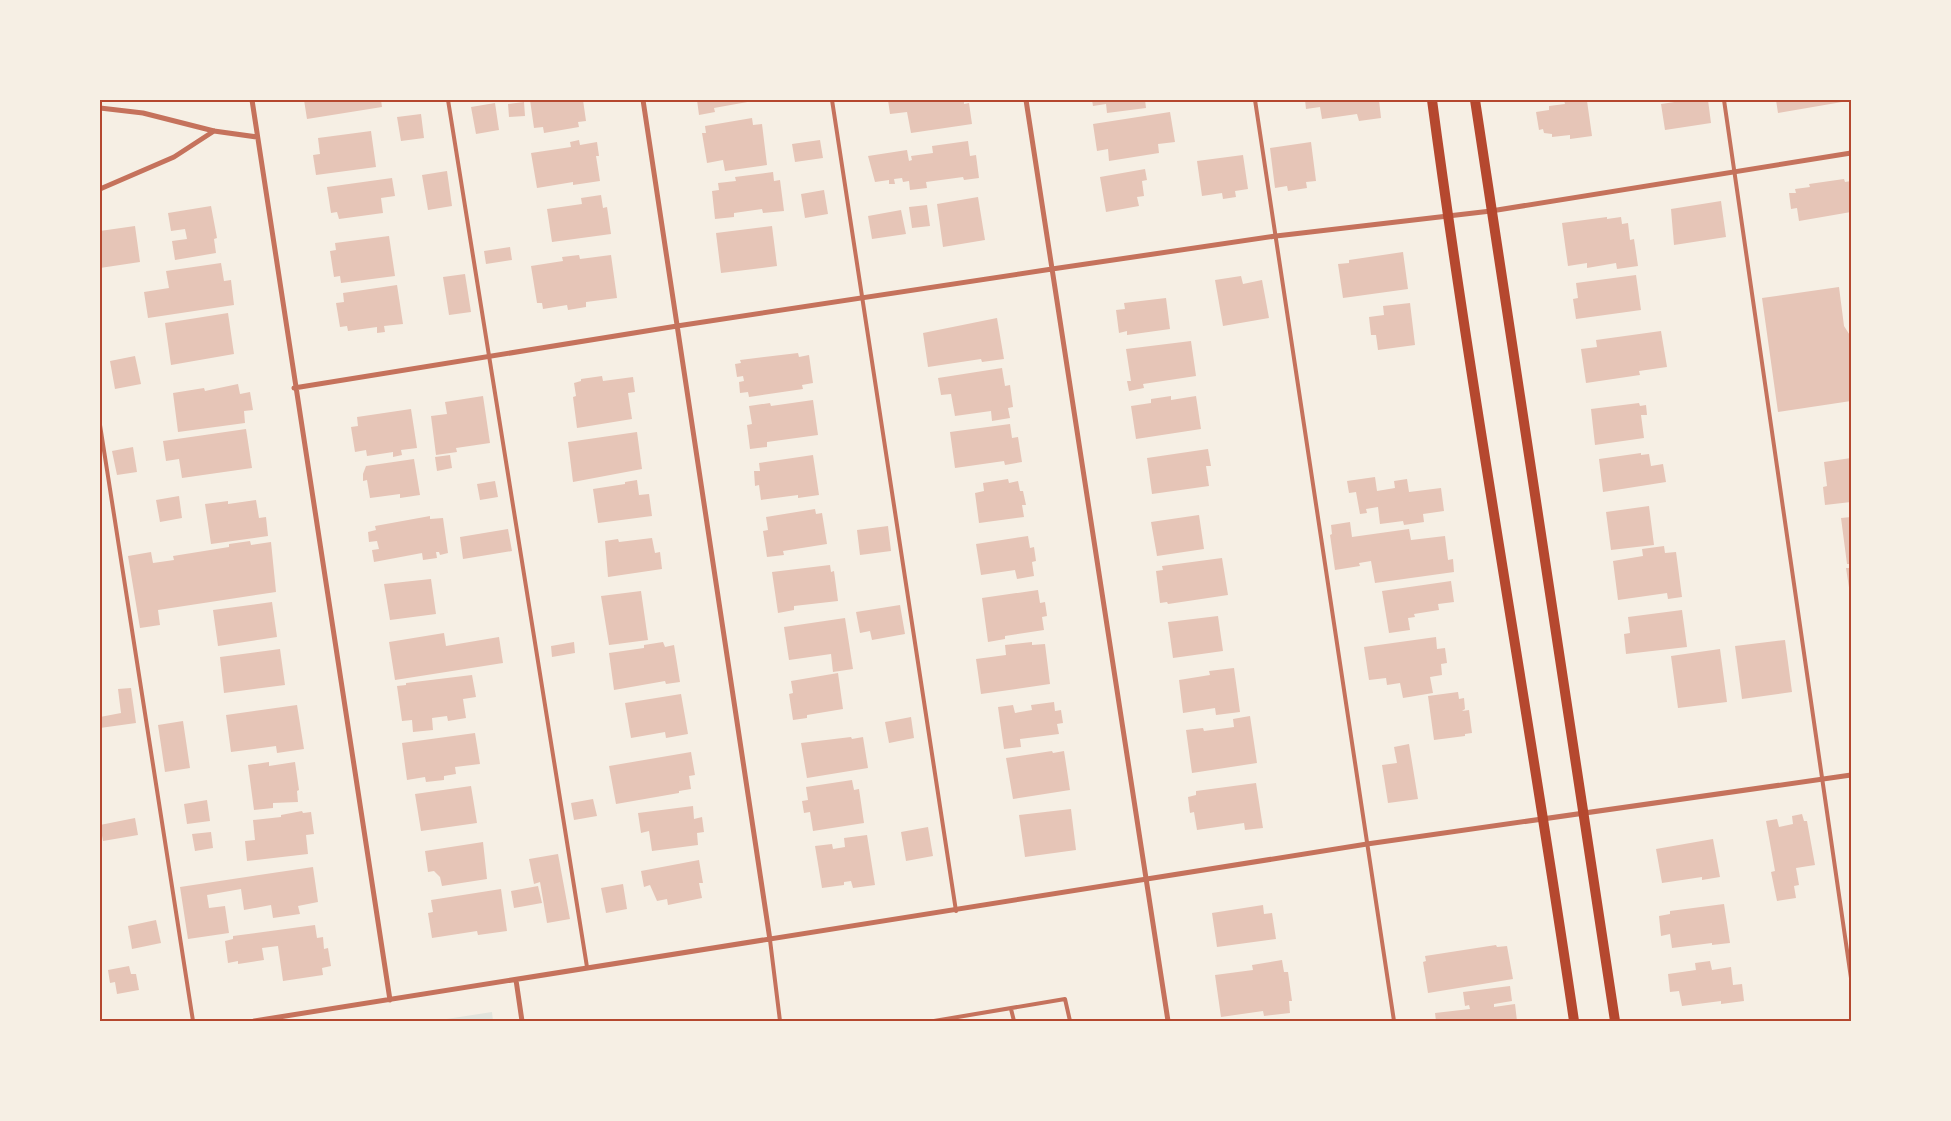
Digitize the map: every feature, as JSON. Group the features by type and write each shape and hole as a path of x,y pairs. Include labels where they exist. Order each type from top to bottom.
{"main road":[{"path":"1432,100 1448,216 1574,1021"},
{"path":"1475,100 1615,1021"}],"street":[{"path":"252,100 294,388 390,1000"},
{"path":"643,100 770,940"},
{"path":"1026,100 1168,1021"},
{"path":"100,108 144,113 214,131 257,137"},
{"path":"100,188 174,157 214,131"},
{"path":"294,388 1052,268 1276,236 1491,211 1851,153"},
{"path":"254,1021 587,967 956,911 1367,844 1851,775"},
{"path":"516,980 522,1021"}],"lane":[{"path":"448,100 587,967"},
{"path":"832,100 956,911"},
{"path":"1255,100 1394,1021"},
{"path":"1724,100 1851,978"},
{"path":"100,425 193,1021"},
{"path":"770,940 780,1021"},
{"path":"934,1021 951,1020 1065,999 1070,1021"},
{"path":"1011,1009 1014,1021"}],"shaded area":[{"path":"492,1012 493,1021 440,1021 440,1020"}],"building":[{"path":"304,100 381,100 382,107 307,119"},
{"path":"530,100 583,100 586,121 578,122 579,127 544,133 543,127 534,128"},
{"path":"697,100 753,101 714,108 715,112 699,115"},
{"path":"888,100 964,100 964,104 969,103 972,124 911,133 907,112 890,114"},
{"path":"1092,100 1145,100 1146,108 1107,113 1106,104 1093,106"},
{"path":"1305,100 1379,100 1381,118 1359,121 1357,114 1322,119 1320,107 1306,109"},
{"path":"1564,100 1587,101 1592,136 1570,139 1570,135 1552,137 1552,134 1544,133 1543,129 1539,130 1536,112 1549,110 1549,106 1565,104"},
{"path":"1688,100 1708,100 1711,123 1665,130 1661,104"},
{"path":"1776,100 1841,100 1842,102 1778,113"},
{"path":"524,102 525,116 509,117 508,104"},
{"path":"495,103 499,130 476,134 471,107"},
{"path":"1170,112 1175,142 1158,144 1159,153 1109,161 1108,149 1097,151 1093,124"},
{"path":"421,114 424,138 401,141 397,117"},
{"path":"752,118 753,125 762,124 767,165 725,171 723,160 707,163 702,133 706,133 705,126"},
{"path":"371,131 376,167 316,175 313,155 320,154 318,138"},
{"path":"579,140 580,145 597,142 599,156 596,156 600,181 573,185 573,182 537,188 531,153 571,147 570,142"},
{"path":"820,140 823,158 795,162 792,144"},
{"path":"968,141 970,156 976,155 979,178 964,180 963,177 926,182 927,188 910,190 909,181 903,182 902,178 894,179 895,184 889,184 889,180 875,182 868,156 907,150 909,161 912,160 911,156 933,153 932,146"},
{"path":"1311,142 1316,181 1306,182 1307,188 1288,191 1287,186 1275,188 1270,148"},
{"path":"1243,155 1248,189 1235,191 1236,197 1223,199 1222,193 1202,196 1197,161"},
{"path":"1145,169 1147,180 1142,181 1144,196 1137,197 1139,206 1106,212 1100,177"},
{"path":"447,171 452,206 428,210 422,175"},
{"path":"773,172 774,181 780,180 784,211 763,213 762,209 734,213 734,217 715,219 712,191 719,190 718,183 736,181 735,177"},
{"path":"392,178 395,196 381,198 383,213 339,219 337,212 331,213 327,187"},
{"path":"1844,179 1845,182 1851,181 1851,212 1799,221 1797,208 1791,209 1789,193 1796,193 1795,189 1810,187 1809,184"},
{"path":"824,190 828,214 805,218 801,194"},
{"path":"601,195 603,208 607,207 611,234 552,242 547,209 582,204 581,198"},
{"path":"978,197 985,240 943,247 937,204"},
{"path":"1721,201 1726,237 1674,245 1671,209"},
{"path":"927,205 930,226 912,228 909,207"},
{"path":"211,206 217,238 214,239 216,253 175,260 172,241 187,239 185,229 171,231 168,213"},
{"path":"901,210 906,234 872,239 868,216"},
{"path":"1607,217 1607,219 1621,217 1622,224 1628,223 1630,240 1634,239 1638,266 1617,269 1616,263 1587,268 1587,263 1568,266 1562,223"},
{"path":"135,226 140,262 100,268 100,231"},
{"path":"772,226 777,266 721,273 716,233"},
{"path":"389,236 395,276 341,283 340,276 334,277 330,251 336,250 335,243"},
{"path":"510,247 512,260 486,264 484,251"},
{"path":"1403,252 1408,289 1343,298 1338,264 1349,263 1349,260"},
{"path":"579,255 580,259 611,255 617,298 586,302 586,307 568,310 567,305 543,309 542,303 537,303 531,266 563,261 562,257"},
{"path":"221,263 224,281 231,280 234,305 148,318 144,292 169,288 166,271"},
{"path":"465,274 471,312 449,315 443,277"},
{"path":"1636,275 1641,310 1576,319 1573,299 1578,298 1576,283"},
{"path":"1241,276 1243,284 1262,280 1269,318 1223,326 1215,280"},
{"path":"397,285 403,324 384,326 385,332 377,333 377,327 348,331 347,326 340,327 336,303 344,302 343,293"},
{"path":"1839,287 1844,326 1851,337 1851,401 1778,412 1762,298"},
{"path":"1166,298 1170,329 1127,335 1127,331 1119,333 1116,310 1125,309 1124,303"},
{"path":"1410,303 1415,345 1378,350 1376,335 1371,335 1369,317 1384,315 1383,306"},
{"path":"228,313 234,354 171,365 165,323"},
{"path":"997,318 1004,359 982,362 981,359 928,367 923,333"},
{"path":"1661,331 1667,367 1639,371 1640,375 1586,383 1581,349 1597,347 1596,340"},
{"path":"1191,341 1196,376 1143,384 1144,388 1129,391 1127,381 1131,381 1126,349"},
{"path":"798,353 799,357 809,355 813,383 802,385 803,389 749,397 748,392 740,393 739,382 744,381 743,376 737,377 735,364 741,363 740,360"},
{"path":"135,356 141,384 115,389 110,361"},
{"path":"1002,368 1005,386 1010,385 1013,407 1008,408 1010,418 992,421 991,411 955,416 951,394 941,395 938,378"},
{"path":"602,376 603,381 633,377 635,392 628,393 632,419 577,428 573,397 576,396 574,383 581,381 581,379"},
{"path":"238,384 240,394 250,392 253,410 244,411 245,423 178,432 173,393 204,388 205,391"},
{"path":"483,396 490,443 456,448 457,452 436,455 431,416 447,414 445,402"},
{"path":"1171,396 1171,400 1196,396 1201,429 1136,439 1131,406 1151,403 1151,399"},
{"path":"813,400 818,435 767,442 767,447 750,449 747,425 752,424 749,406 770,403 771,406"},
{"path":"1639,403 1640,406 1646,405 1647,415 1641,415 1644,438 1595,445 1591,409"},
{"path":"411,409 417,448 401,450 402,455 393,457 393,452 367,456 366,450 355,452 351,427 358,426 357,417"},
{"path":"1010,424 1012,438 1018,437 1022,462 1005,465 1004,461 955,468 950,432"},
{"path":"246,429 252,468 182,478 179,459 166,461 163,441"},
{"path":"637,432 642,469 573,482 568,442"},
{"path":"133,447 137,472 117,475 112,451"},
{"path":"1208,449 1211,466 1206,466 1209,486 1152,494 1147,458"},
{"path":"1641,453 1641,455 1649,454 1651,466 1663,464 1666,482 1603,492 1599,459"},
{"path":"450,455 452,468 437,471 435,457"},
{"path":"813,455 819,495 798,498 798,495 761,500 759,485 755,486 754,471 760,471 759,463"},
{"path":"1851,458 1851,502 1825,505 1823,487 1827,486 1824,462"},
{"path":"414,459 420,495 400,498 400,494 370,498 367,480 363,481 366,466"},
{"path":"1375,477 1377,491 1395,488 1394,481 1407,479 1409,492 1441,488 1444,511 1423,514 1424,522 1404,525 1403,521 1380,524 1378,507 1366,509 1367,513 1360,514 1356,492 1349,493 1347,481"},
{"path":"1008,479 1009,483 1018,481 1020,491 1023,491 1026,505 1022,505 1024,517 979,523 975,493 984,491 983,483"},
{"path":"637,480 639,495 649,494 652,516 598,523 593,489 625,484 625,482"},
{"path":"495,481 498,497 480,500 477,484"},
{"path":"179,496 182,518 160,522 156,500"},
{"path":"256,500 259,518 266,517 268,536 211,544 205,504 228,501 228,504"},
{"path":"1649,506 1654,545 1611,550 1606,512"},
{"path":"815,509 816,514 822,513 827,544 783,551 784,555 767,557 763,531 768,530 766,517"},
{"path":"1199,515 1204,549 1157,556 1151,522"},
{"path":"430,516 430,519 443,518 448,553 440,555 439,552 436,552 437,558 423,560 422,553 374,562 372,550 379,549 377,541 369,542 368,532 376,530 375,526"},
{"path":"1851,517 1851,564 1847,564 1841,518"},
{"path":"1350,522 1352,537 1409,529 1411,540 1445,536 1448,560 1453,559 1454,572 1375,583 1371,561 1359,563 1360,566 1335,570 1330,535 1332,534 1331,525"},
{"path":"888,526 891,551 860,555 857,530"},
{"path":"508,529 512,551 463,559 460,537"},
{"path":"1028,536 1030,548 1034,547 1036,561 1032,562 1034,576 1017,579 1015,570 981,575 976,544"},
{"path":"652,538 655,553 660,552 662,569 608,577 605,541 618,539 619,542"},
{"path":"250,541 251,545 271,542 276,592 158,610 160,625 140,628 128,556 151,552 153,563 174,560 173,556 229,547 229,544"},
{"path":"1664,546 1665,553 1676,552 1682,597 1668,599 1667,593 1618,600 1613,561 1643,556 1642,549"},
{"path":"1222,558 1228,595 1168,604 1167,602 1160,603 1156,571 1163,570 1162,566"},
{"path":"830,565 831,572 834,571 838,601 794,606 794,610 778,613 772,572"},
{"path":"1846,568 1851,568 1851,594 1850,594"},
{"path":"431,579 436,614 390,620 384,584"},
{"path":"1451,581 1454,602 1438,604 1439,610 1414,614 1415,617 1408,618 1410,630 1389,633 1382,591"},
{"path":"1038,590 1040,603 1045,602 1047,616 1042,617 1044,630 1005,636 1005,639 988,642 982,598"},
{"path":"641,591 648,640 609,645 601,596"},
{"path":"272,602 277,637 218,646 213,610"},
{"path":"900,605 905,634 872,640 870,631 860,633 856,612"},
{"path":"1682,610 1687,647 1626,654 1624,634 1630,633 1628,617"},
{"path":"1218,616 1223,651 1173,658 1168,622"},
{"path":"845,618 853,669 833,672 831,654 789,660 784,627"},
{"path":"444,633 446,646 499,637 503,663 395,680 389,642"},
{"path":"1436,637 1437,649 1445,648 1447,663 1441,664 1442,675 1430,677 1433,693 1403,698 1400,683 1387,685 1386,678 1369,680 1364,647"},
{"path":"1785,640 1792,692 1742,699 1735,646"},
{"path":"574,642 575,653 552,657 551,646"},
{"path":"663,642 665,647 674,645 680,682 666,684 665,681 614,690 609,653 644,648 644,645"},
{"path":"1032,642 1032,645 1045,644 1050,684 981,694 976,659 1006,655 1005,645"},
{"path":"280,649 285,685 224,693 220,657"},
{"path":"1720,649 1727,702 1678,708 1671,656"},
{"path":"1234,668 1240,712 1216,715 1215,708 1183,713 1179,680 1210,675 1209,671"},
{"path":"838,673 843,709 807,715 807,718 793,720 789,694 793,693 791,681"},
{"path":"472,675 476,697 463,699 466,718 448,721 447,716 432,718 433,730 413,732 412,720 402,721 397,686 406,685 406,683"},
{"path":"131,688 136,723 100,728 100,717 121,713 118,689"},
{"path":"1458,692 1459,699 1464,698 1465,709 1462,711 1469,710 1472,733 1465,734 1465,736 1434,740 1428,696"},
{"path":"681,694 688,734 666,738 665,732 631,738 625,703"},
{"path":"1054,702 1055,711 1061,710 1063,723 1057,724 1059,734 1020,739 1021,747 1004,749 998,707 1013,705 1015,713 1032,710 1031,705"},
{"path":"297,705 304,749 277,753 276,746 231,752 226,715"},
{"path":"1250,716 1257,763 1192,773 1186,730 1203,728 1204,731 1234,727 1233,719"},
{"path":"911,717 914,738 889,743 885,722"},
{"path":"183,721 190,768 165,772 158,725"},
{"path":"475,733 480,764 455,767 456,774 444,776 444,780 426,782 425,777 407,780 402,743"},
{"path":"851,737 852,739 863,737 868,768 807,778 801,743"},
{"path":"1409,744 1418,799 1388,803 1382,765 1397,763 1394,747"},
{"path":"1052,751 1053,753 1064,751 1070,790 1013,799 1006,758"},
{"path":"691,752 695,775 689,776 691,789 679,791 679,793 616,804 609,766"},
{"path":"269,762 269,766 295,762 299,790 297,791 298,802 273,803 273,808 254,810 248,765"},
{"path":"852,780 854,790 859,789 864,823 813,831 810,812 804,813 802,801 808,800 806,787"},
{"path":"1256,783 1263,828 1245,830 1244,823 1197,830 1194,812 1190,813 1188,797 1196,795 1196,791"},
{"path":"471,786 477,823 421,831 415,794"},
{"path":"593,799 597,816 574,820 571,803"},
{"path":"207,800 210,821 187,824 184,804"},
{"path":"693,806 694,819 702,817 704,832 697,833 698,845 652,851 649,831 641,833 638,813"},
{"path":"1071,809 1076,850 1025,857 1019,815"},
{"path":"302,811 303,813 311,812 314,834 306,835 308,854 247,861 245,841 255,840 253,820 281,817 281,815"},
{"path":"1802,814 1804,821 1807,821 1815,865 1796,868 1799,885 1794,886 1796,898 1777,901 1771,872 1775,871 1766,821 1777,819 1779,827 1793,824 1792,816"},
{"path":"135,818 138,835 103,841 100,825"},
{"path":"928,827 933,856 906,861 901,832"},
{"path":"211,832 213,848 195,851 192,834"},
{"path":"867,835 875,885 853,888 851,881 844,882 844,885 822,888 815,846 832,844 833,849 845,847 844,838"},
{"path":"1713,839 1720,877 1702,880 1702,877 1662,883 1656,849"},
{"path":"483,842 487,879 442,886 440,877 434,871 428,872 425,851"},
{"path":"558,854 570,919 547,923 540,882 534,884 529,859"},
{"path":"699,860 703,883 699,883 702,898 668,905 667,899 657,901 650,885 644,887 641,871"},
{"path":"313,867 318,902 298,906 300,914 273,918 271,905 244,910 241,889 207,895 209,908 225,906 229,933 188,939 180,887"},
{"path":"623,884 627,909 606,913 601,888"},
{"path":"538,886 542,903 514,908 511,891"},
{"path":"501,889 507,931 478,935 477,931 432,938 428,913 433,912 431,900"},
{"path":"1724,904 1730,943 1712,945 1712,943 1672,948 1670,934 1661,936 1659,916 1670,914 1670,911"},
{"path":"1263,905 1264,914 1272,913 1276,939 1217,947 1212,913"},
{"path":"156,920 161,943 132,949 128,926"},
{"path":"315,925 317,938 323,937 324,949 328,948 331,966 322,968 323,975 283,981 278,946 262,948 264,960 238,964 238,961 228,963 225,941 233,939 233,936"},
{"path":"1496,945 1497,947 1507,946 1513,979 1428,993 1423,962 1426,961 1425,956"},
{"path":"1282,960 1284,972 1288,972 1292,1001 1289,1001 1290,1013 1264,1016 1263,1011 1221,1017 1215,975 1253,970 1252,965"},
{"path":"1710,961 1712,970 1731,967 1733,985 1742,984 1744,1001 1721,1004 1721,1001 1682,1006 1679,991 1670,992 1668,974 1696,970 1695,963"},
{"path":"129,966 131,974 136,974 139,990 117,994 115,982 110,983 108,970"},
{"path":"1510,986 1512,1001 1494,1004 1494,1007 1515,1004 1517,1021 1436,1021 1435,1013 1470,1009 1469,1005 1465,1006 1463,992"}]}
